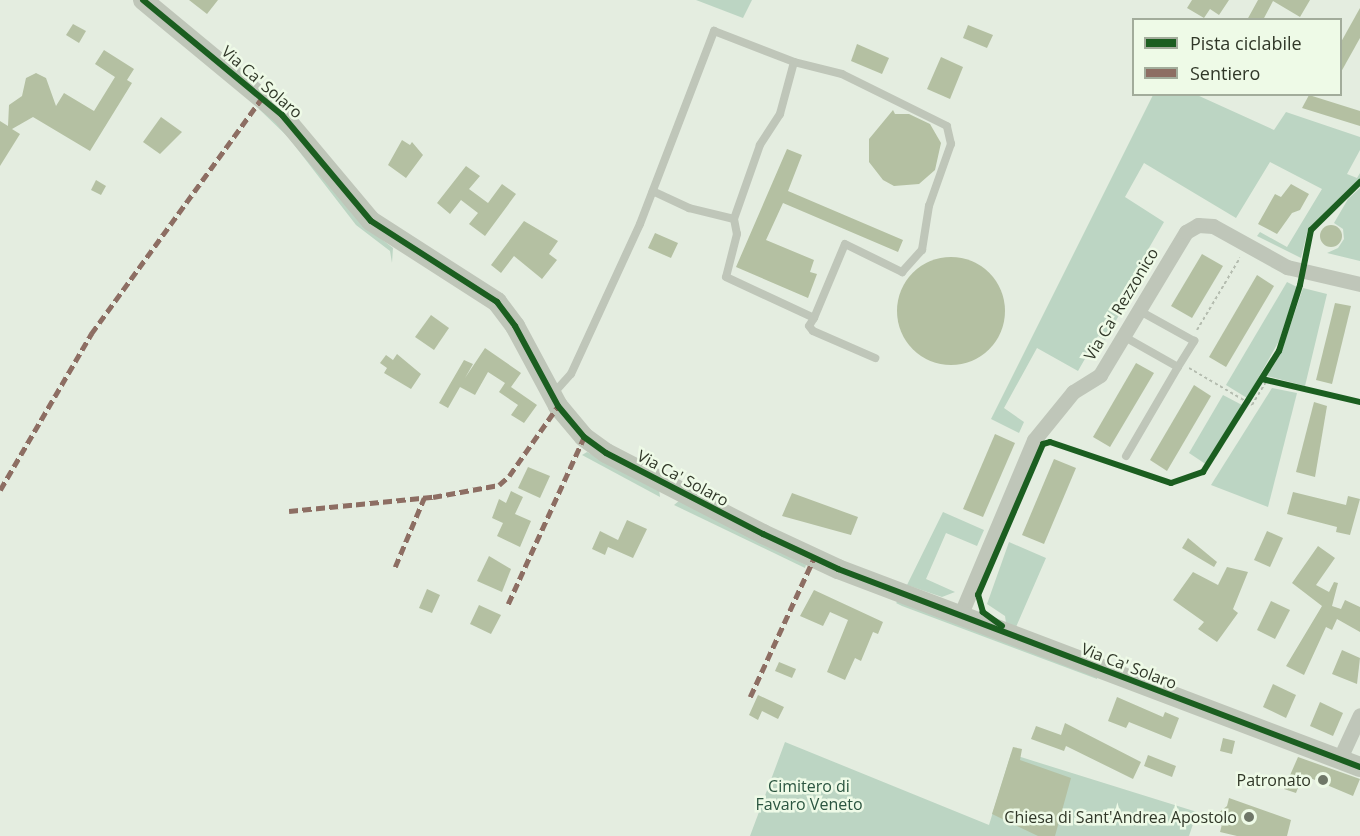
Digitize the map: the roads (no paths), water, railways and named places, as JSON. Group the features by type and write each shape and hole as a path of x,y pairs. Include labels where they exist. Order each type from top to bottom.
{"street":[{"name":"Via Ca' Solaro","path":"143,0 289,122 371,221 497,302 515,326 551,396 584,437 672,489 814,558 960,616 1360,766"},
{"name":"Via Ca' Rezzonico","path":"960,616 1035,440 1073,392 1100,375 1181,238 1198,225 1220,229 1287,267 1360,284"},
{"path":"1340,758 1360,715"}],"lane":[{"path":"551,396 571,374 653,190 714,31 794,62 842,74 904,102 947,126 951,144 929,206 922,250 902,272 845,244 809,326 813,331 875,358"},
{"path":"794,62 780,114 760,145 734,219 737,234 726,277 814,318"},
{"path":"653,190 689,208 734,219"},
{"path":"1126,456 1179,367 1192,339 1138,310"},
{"path":"1123,336 1179,367"}],"place":[{"name":"Patronato","path":"1323,780"},
{"name":"Chiesa di Sant'Andrea Apostolo","path":"1249,817"}],"park label":[{"name":"Cimitero di Favaro Veneto","path":"809,795"}]}
